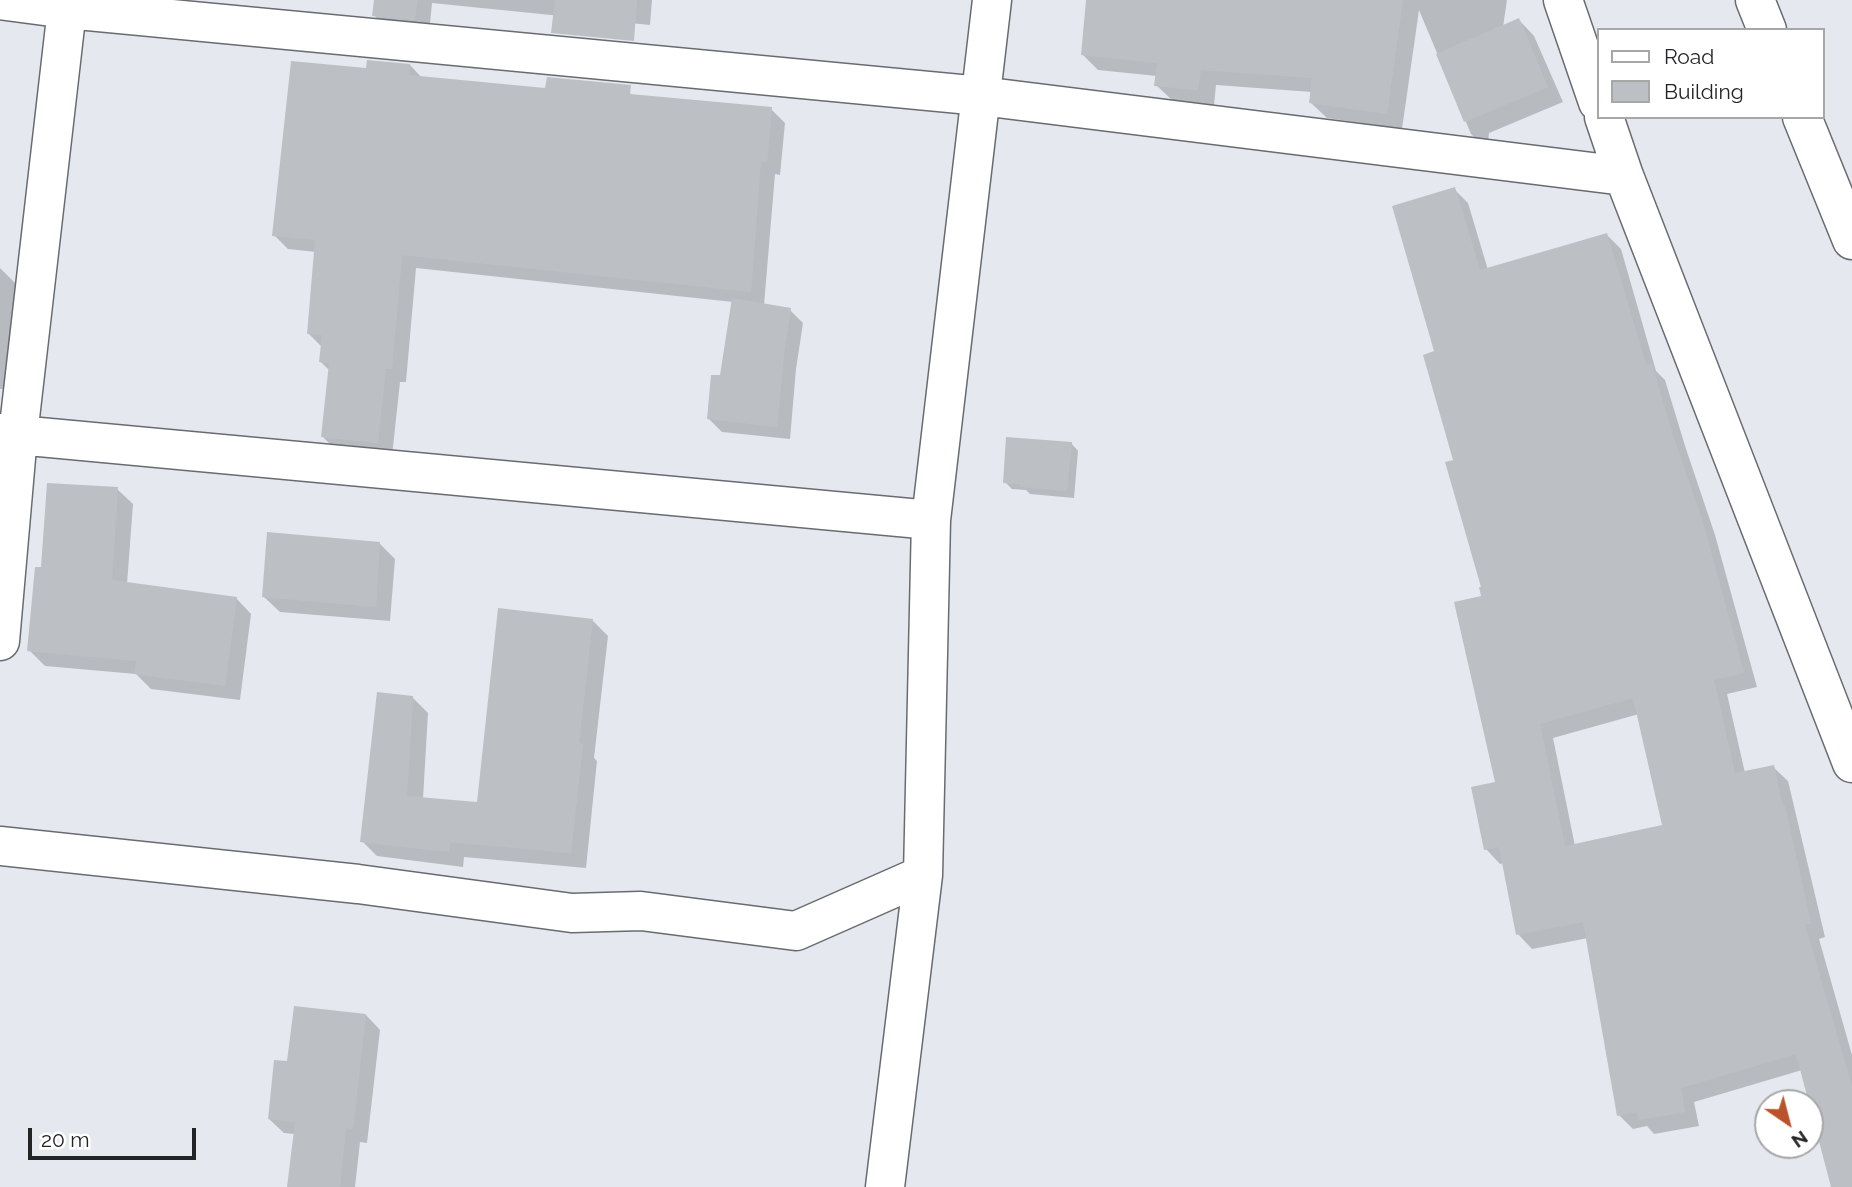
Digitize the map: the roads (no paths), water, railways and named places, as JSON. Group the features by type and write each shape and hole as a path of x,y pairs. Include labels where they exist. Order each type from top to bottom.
{"street":[{"path":"886,1187 923,874 931,520 992,0"},
{"path":"1563,0 1596,96"},
{"path":"1755,0 1766,28"},
{"path":"0,1 981,96 1623,176"},
{"path":"0,641 9,434 67,9"},
{"path":"1605,119 1623,176 1852,763"},
{"path":"1803,119 1852,240"},
{"path":"9,434 931,520"},
{"path":"0,846 358,884 572,913 640,911 796,931 923,874"}]}
